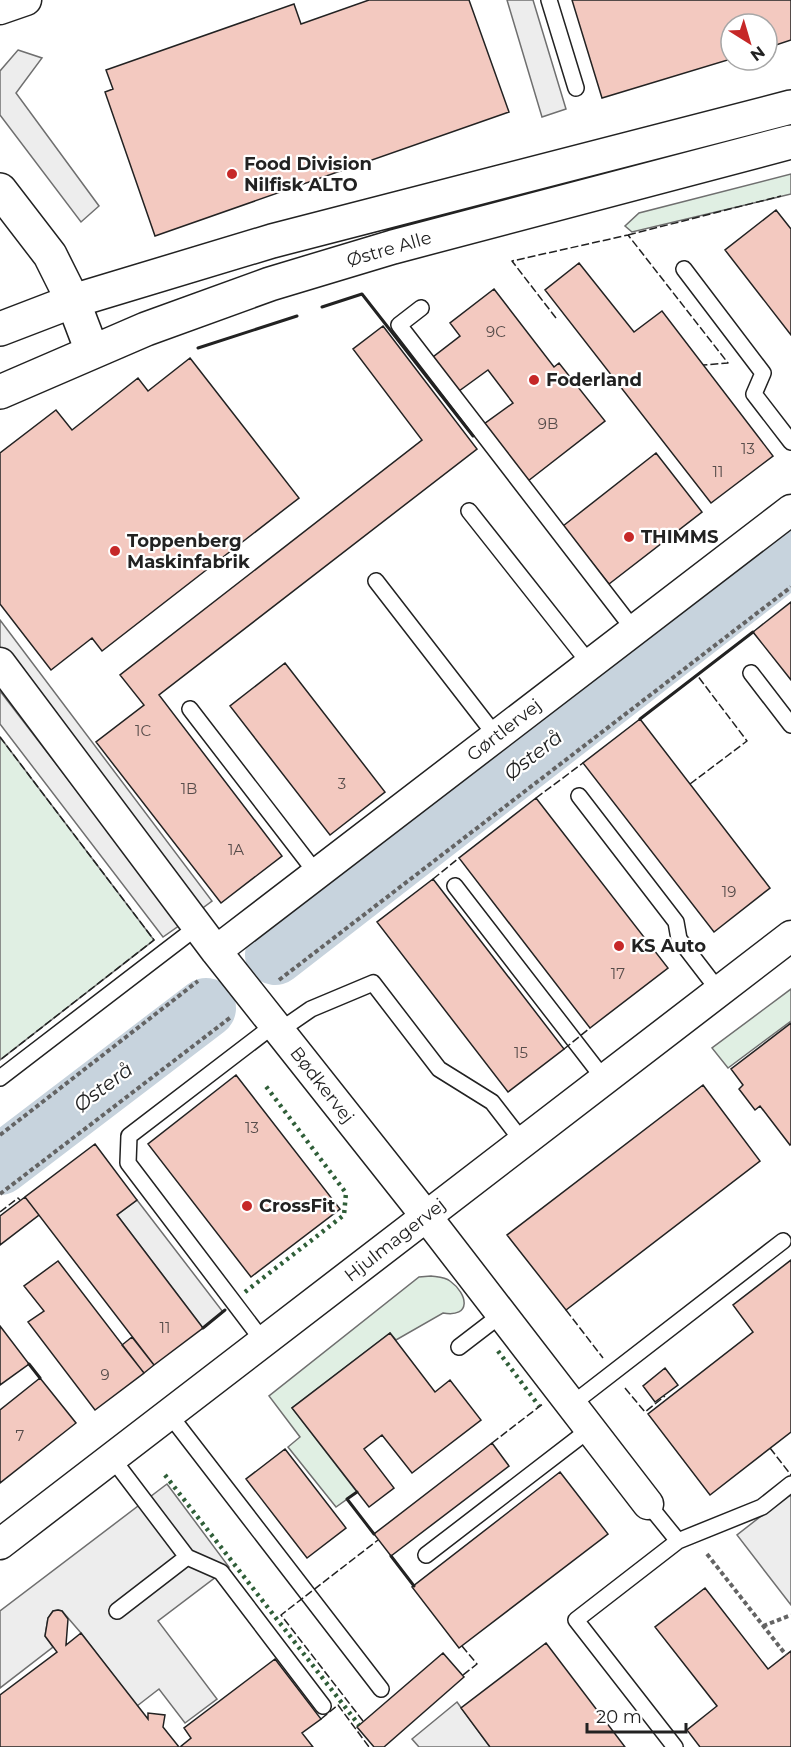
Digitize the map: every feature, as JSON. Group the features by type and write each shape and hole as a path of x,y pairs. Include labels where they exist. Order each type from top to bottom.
{"street":[{"path":"0,9 26,0"},
{"name":"Østre Alle","path":"0,329 73,301 162,272 272,241 791,107"},
{"name":"Østre Alle","path":"0,392 146,329 270,284 393,247 791,142"},
{"path":"0,190 50,255 73,301 92,351"},
{"name":"Gørtlervej","path":"220,956 317,874 791,510"},
{"name":"Bødkervej","path":"0,663 197,927 426,1216 648,1504"},
{"name":"Hjulmagervej","path":"0,1544 791,936"}],"lane":[{"path":"549,0 576,88"},
{"path":"684,269 763,373 754,394 791,442"},
{"path":"421,308 399,325 634,630"},
{"path":"469,511 590,664"},
{"path":"376,581 496,736"},
{"path":"751,673 791,725"},
{"path":"190,709 317,874"},
{"path":"579,796 676,922 679,939 719,991"},
{"path":"455,886 604,1079"},
{"path":"0,1078 197,927"},
{"path":"263,1341 128,1163 129,1136 277,1028 311,1009 374,983 439,1069 492,1102 523,1142"},
{"path":"571,1405 783,1241"},
{"path":"459,1347 502,1314"},
{"path":"169,1414 381,1689"},
{"path":"426,1555 590,1429"},
{"path":"112,1458 187,1557 221,1572 323,1706"},
{"path":"675,1747 576,1620 678,1541 762,1507 791,1484"},
{"path":"648,1504 678,1541"},
{"path":"117,1611 187,1557"}],"path":[{"path":"0,1194 791,587"},
{"path":"0,1135 220,956"},
{"path":"719,1569 786,1655"},
{"path":"763,1626 791,1615"}],"green space":[{"path":"791,174 791,194 632,232 625,226 639,213"},
{"path":"0,737 154,940 0,1060"},
{"path":"791,989 791,1021 728,1068 712,1048"},
{"path":"431,1276 450,1281 461,1292 464,1304 459,1312 443,1313 396,1340 390,1333 292,1408 357,1492 336,1507 288,1447 300,1437 269,1396 419,1277"}],"shaded area":[{"path":"507,0 533,0 566,109 542,117"},
{"path":"18,50 42,58 16,93 99,206 81,222 0,115 0,71"},
{"path":"0,620 212,901 196,913 0,652"},
{"path":"0,691 180,925 163,937 0,724"},
{"path":"137,1200 223,1312 203,1328 117,1215"},
{"path":"167,1484 229,1567 158,1621 217,1699 185,1723 159,1689 137,1706 81,1633 62,1611 58,1610 53,1611 48,1618 45,1636 53,1647 0,1688 0,1611"},
{"path":"789,1494 791,1497 791,1605 737,1535"},
{"path":"457,1702 490,1747 419,1747 412,1739"}],"building":[{"name":"Food Division Nilfisk ALTO","path":"369,0 469,0 509,112 155,236 105,92 113,89 106,70 294,4 301,24"},
{"path":"572,0 791,0 791,40 779,44 779,12 719,12 719,63 602,98"},
{"path":"776,210 791,229 791,335 725,250"},
{"path":"579,263 634,332 662,311 773,456 711,503 545,290"},
{"name":"Foderland","path":"494,289 554,367 559,363 605,421 528,481 484,424 513,403 488,370 459,391 433,357 460,336 450,323"},
{"path":"383,326 477,449 159,695 282,856 221,903 96,742 144,705 120,675 422,440 353,349"},
{"name":"Toppenberg Maskinfabrik","path":"190,358 299,498 102,651 92,638 51,670 0,604 0,453 56,410 72,430 138,378 148,391"},
{"path":"656,453 702,512 609,584 563,526"},
{"path":"791,602 791,680 753,632"},
{"path":"285,663 385,792 330,835 230,706"},
{"path":"640,719 770,888 714,932 583,763"},
{"path":"536,798 668,968 590,1028 459,858"},
{"path":"433,879 564,1049 508,1092 377,922"},
{"path":"791,1023 790,1145 760,1106 755,1110 739,1089 743,1085 731,1069"},
{"path":"236,1075 340,1209 251,1277 148,1144"},
{"path":"703,1085 760,1161 566,1310 507,1235"},
{"path":"95,1144 137,1200 117,1215 203,1328 154,1365 25,1197"},
{"path":"25,1197 39,1215 0,1245 0,1216"},
{"path":"791,1260 791,1432 710,1495 648,1414 753,1332 733,1305"},
{"path":"58,1261 144,1373 95,1410 28,1322 44,1311 24,1286"},
{"path":"0,1326 29,1364 0,1385"},
{"path":"390,1333 435,1392 450,1380 481,1420 412,1473 382,1435 364,1449 394,1488 369,1507 292,1408"},
{"path":"132,1337 154,1365 144,1373 122,1345"},
{"path":"665,1368 678,1385 655,1402 643,1386"},
{"path":"40,1378 76,1423 0,1483 0,1410"},
{"path":"492,1443 509,1466 391,1556 374,1534"},
{"path":"285,1449 346,1528 307,1558 246,1479"},
{"path":"560,1472 608,1534 459,1648 412,1587"},
{"path":"705,1588 768,1669 791,1651 791,1747 700,1747 687,1730 717,1706 655,1627"},
{"path":"53,1611 62,1611 68,1619 66,1645 81,1633 148,1719 148,1713 165,1715 163,1727 179,1747 0,1747 0,1695 57,1652 45,1636 48,1618"},
{"path":"546,1643 625,1747 490,1747 461,1708"},
{"path":"443,1653 464,1677 384,1747 374,1747 357,1727"},
{"path":"275,1659 321,1719 302,1733 313,1747 180,1747 191,1738 184,1728"}],"waterway":[{"name":"Østerå","path":"275,955 791,555"},
{"name":"Østerå","path":"0,1165 206,1008"}],"hedge":[{"path":"245,1292 344,1215 346,1193 265,1085"},
{"path":"498,1351 539,1406"},
{"path":"165,1475 359,1725"}],"fence":[{"path":"628,235 781,196"},
{"path":"556,318 512,261 628,235 728,363 703,365"},
{"path":"690,784 747,741 697,675"},
{"path":"0,737 154,940 0,1060"},
{"path":"536,798 583,763"},
{"path":"433,879 459,858"},
{"path":"564,1049 590,1028"},
{"path":"0,1212 18,1198 20,1200"},
{"path":"566,1310 603,1358"},
{"path":"625,1388 645,1412 665,1396"},
{"path":"492,1443 544,1403"},
{"path":"770,1448 791,1475"},
{"path":"363,1721 281,1615 378,1540"},
{"path":"462,1646 477,1664 463,1675"},
{"path":"321,1719 338,1705 369,1747"}],"wall":[{"path":"322,307 362,294 473,436"},
{"path":"198,348 297,316"},
{"path":"640,719 753,632"},
{"path":"203,1328 225,1310"},
{"path":"29,1364 40,1378"},
{"path":"357,1492 347,1499 374,1534"},
{"path":"391,1556 414,1586"}],"place":[{"name":"Food Division Nilfisk ALTO","path":"232,174"},
{"name":"Foderland","path":"534,380"},
{"name":"THIMMS","path":"629,537"},
{"name":"Toppenberg Maskinfabrik","path":"115,551"},
{"name":"KS Auto","path":"619,946"},
{"name":"CrossFit","path":"247,1206"}]}
